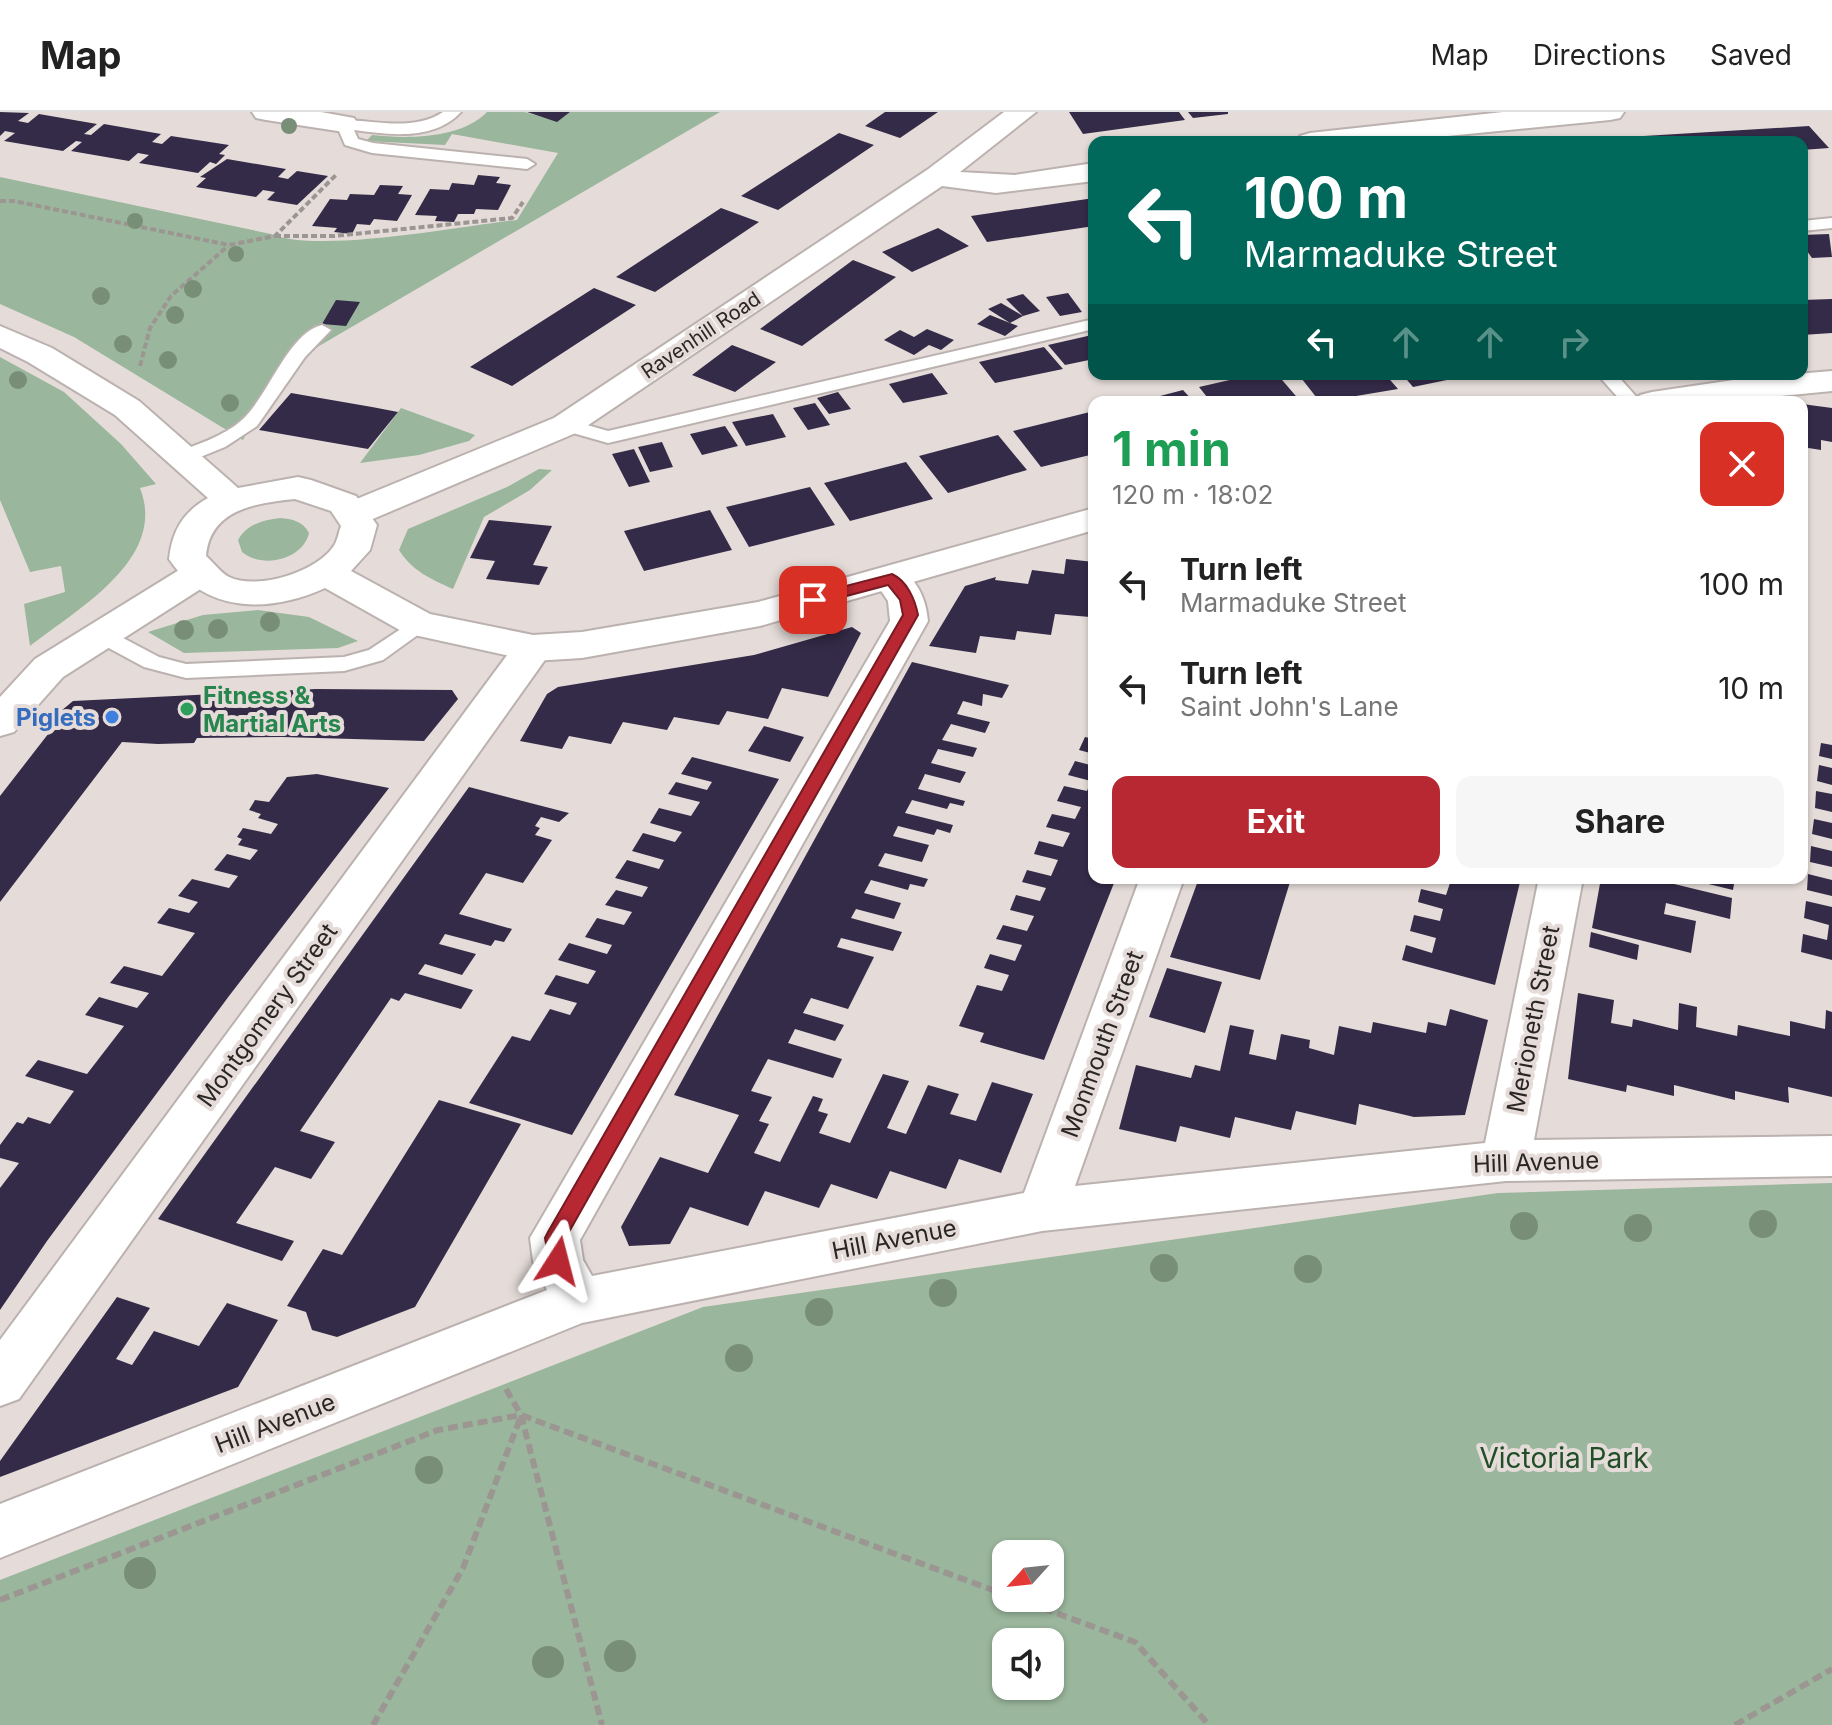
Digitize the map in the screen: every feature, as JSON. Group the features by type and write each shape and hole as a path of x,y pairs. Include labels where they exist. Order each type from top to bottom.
{"street":[{"path":"266,112 347,133"},
{"name":"Ravenhill Road","path":"355,513 566,425 937,176 1022,112"},
{"path":"1364,136 1610,112"},
{"path":"937,176 979,185 1004,185 1088,173"},
{"path":"0,336 40,355 127,408 232,501"},
{"path":"1693,396 1832,381"},
{"path":"298,488 325,493 345,503 355,513 360,537 350,555 328,574 302,586 263,593 234,591 209,584 197,575 187,559 191,534 206,517 232,501 260,492 298,488"},
{"path":"328,574 419,624 533,648 582,645 760,614 892,579 1088,521"},
{"path":"0,722 49,668 197,575"},
{"path":"578,1301 558,1261 555,1238 909,621 907,600 892,579"},
{"name":"Montgomery Street","path":"0,1382 533,648"},
{"name":"Monmouth Street","path":"1042,1210 1160,884"},
{"name":"Merioneth Street","path":"1506,1161 1560,884"},
{"name":"Hill Avenue","path":"0,1531 578,1301 1042,1210 1506,1161 1832,1156"}],"lane":[{"path":"347,133 420,130 441,122 453,112"},
{"path":"347,133 372,148 527,164"},
{"path":"1808,225 1832,223"},
{"path":"566,425 608,437 1088,325"},
{"path":"181,458 241,431 272,394 305,342 322,330"},
{"path":"1612,380 1626,396"},
{"path":"99,634 152,662 186,671 344,664 376,655 419,624"}],"path":[{"path":"275,236 347,163 347,133"},
{"path":"0,201 14,201 229,245 275,236 334,236 512,218 530,193"},
{"path":"142,357 150,328 171,296 229,245"},
{"path":"488,1339 505,1386 521,1415 602,1725"},
{"path":"373,1725 463,1568 521,1415"},
{"path":"0,1600 438,1430 521,1415 992,1590"},
{"path":"1053,1612 1135,1642 1209,1725"},
{"path":"1735,1725 1832,1669"}],"green space":[{"path":"487,112 524,112 557,121 570,112 720,112 307,353 274,383 243,440 74,337 0,304 0,177 293,239 355,240 517,220 558,153 452,134 445,145 366,141 372,135 417,137 448,132 463,128"},
{"path":"0,357 64,392 121,444 156,484 140,488 145,514 141,537 130,559 93,598 30,646 24,604 65,592 61,566 30,572 0,500"},
{"path":"401,408 475,435 469,441 419,455 360,463"},
{"path":"539,469 552,470 530,490 484,517 453,589 416,569 399,550 408,529 507,487"},
{"path":"280,518 297,521 309,533 299,550 270,561 242,552 238,540 246,530"},
{"path":"258,610 309,617 358,641 338,648 184,653 148,632 203,615"},
{"name":"Victoria Park","path":"1832,1183 1832,1725 0,1725 0,1580 703,1307 1498,1193"}],"building":[{"path":"0,112 29,113 18,121 28,123 39,114 97,124 84,134 91,135 104,124 161,134 152,142 162,144 171,136 229,145 219,154 225,155 216,164 210,162 198,173 139,163 149,155 138,153 129,161 71,151 82,142 76,141 63,151 4,141 15,133 5,131 0,136"},
{"path":"527,112 570,112 557,122"},
{"path":"885,112 938,112 900,138 865,126"},
{"path":"1069,112 1179,112 1185,120 1083,134"},
{"path":"1188,112 1228,112 1228,114 1193,118"},
{"path":"1809,126 1829,148 1808,150 1808,136 1644,136"},
{"path":"839,133 874,145 778,210 741,196"},
{"path":"227,159 286,169 278,177 288,179 297,171 328,176 297,205 267,200 275,192 263,190 256,197 196,187 206,178 200,177"},
{"path":"478,175 500,177 496,183 511,185 498,210 476,209 474,214 458,214 454,222 435,221 437,216 415,215 430,189 449,190 452,183 474,185"},
{"path":"380,185 403,186 398,194 412,195 397,221 374,219 370,225 357,224 352,234 334,232 337,228 312,226 330,199 347,200 350,194 374,195"},
{"path":"1088,199 1088,227 987,242 971,216"},
{"path":"721,208 759,222 655,292 616,277"},
{"path":"938,228 969,246 912,272 882,252"},
{"path":"1829,234 1832,257 1812,258 1808,252 1808,235"},
{"path":"853,260 896,277 802,346 760,329"},
{"path":"594,288 636,305 512,386 470,367"},
{"path":"1068,293 1082,312 1060,316 1046,297"},
{"path":"1023,294 1040,311 1023,316 1006,299"},
{"path":"1832,299 1832,333 1808,335 1808,300"},
{"path":"336,300 360,302 346,326 322,324"},
{"path":"1001,303 1023,316 1010,323 988,309"},
{"path":"990,315 1018,326 1005,336 977,324"},
{"path":"927,329 954,340 941,350 929,345 914,355 884,340 900,330 914,337"},
{"path":"1088,336 1088,360 1065,365 1048,345"},
{"path":"732,345 776,362 735,392 692,375"},
{"path":"1044,347 1063,369 995,383 979,362"},
{"path":"932,373 948,394 903,403 889,384"},
{"path":"1230,380 1282,380 1296,396 1206,396 1199,387"},
{"path":"1303,380 1390,380 1398,389 1356,396 1315,396"},
{"path":"1407,380 1447,380 1413,387"},
{"path":"1183,390 1188,396 1160,396"},
{"path":"838,392 851,409 829,414 817,398"},
{"path":"291,393 398,412 368,449 259,430"},
{"path":"815,403 830,425 808,430 793,408"},
{"path":"1808,405 1832,408 1832,442 1821,440 1821,450 1808,448"},
{"path":"1088,412 1088,455 1041,467 1013,431"},
{"path":"773,414 786,437 746,446 732,422"},
{"path":"725,426 738,446 702,455 690,434"},
{"path":"998,435 1027,470 948,493 919,456"},
{"path":"662,442 673,467 650,472 638,447"},
{"path":"634,449 650,482 629,487 612,454"},
{"path":"906,462 933,499 850,521 824,483"},
{"path":"810,487 835,525 749,547 726,507"},
{"path":"710,510 732,550 644,571 624,531"},
{"path":"489,520 552,526 533,565 548,567 539,585 486,579 495,561 470,558"},
{"path":"1066,559 1088,561 1088,617 1055,614 1051,635 1017,631 1015,640 980,636 976,653 929,646 965,586 996,577 995,580 1028,584 1032,570 1064,574"},
{"path":"852,627 861,633 828,697 782,688 768,719 727,711 719,725 674,717 667,730 623,722 611,744 569,736 562,749 520,741 547,694 558,687 754,655"},
{"path":"912,662 1009,685 1002,698 983,694 982,706 963,701 957,714 990,722 985,733 951,724 942,740 977,748 973,757 938,749 931,763 966,772 960,783 925,774 918,789 965,801 963,806 950,803 947,809 912,800 905,813 953,825 950,833 937,829 934,835 898,826 893,836 929,845 922,862 885,853 878,866 928,879 924,887 910,884 908,890 871,880 864,893 901,903 894,919 856,909 851,918 902,932 893,951 841,938 837,947 874,957 848,1009 811,998 803,1013 844,1025 835,1041 795,1029 788,1043 842,1059 833,1078 768,1059 751,1091 772,1097 759,1121 769,1124 754,1153 780,1162 813,1096 823,1099 818,1111 828,1114 819,1133 850,1143 883,1074 909,1081 887,1128 906,1134 928,1085 959,1094 950,1114 976,1121 992,1082 1033,1094 1001,1173 959,1159 946,1189 890,1171 877,1199 831,1184 819,1208 765,1191 748,1226 690,1207 670,1244 629,1246 621,1227 660,1157 708,1173 739,1115 674,1095"},
{"path":"316,689 452,690 458,699 424,741 282,737 197,738 194,743 122,742 0,902 0,796 52,729 61,711 73,701"},
{"path":"764,726 804,737 790,762 748,751"},
{"path":"1085,737 1088,738 1088,752 1079,750"},
{"path":"1821,743 1832,745 1832,759 1819,756"},
{"path":"692,757 779,779 572,1135 469,1103 512,1036 530,1041 550,1009 570,1015 577,1003 544,994 556,975 588,984 596,971 558,960 569,943 607,954 612,945 585,937 597,918 624,925 632,912 605,905 616,890 642,897 648,887 615,878 627,860 659,869 664,860 632,851 643,833 675,842 682,832 650,823 659,808 691,816 700,802 668,794 676,782 707,790 712,782 681,774"},
{"path":"1075,761 1088,764 1088,780 1068,775"},
{"path":"1819,765 1832,768 1832,785 1817,781"},
{"path":"317,774 389,788 229,996 47,1241 0,1310 0,1188 19,1163 0,1158 0,1145 17,1122 23,1124 28,1117 50,1124 74,1091 25,1076 38,1060 87,1074 124,1026 85,1015 99,997 137,1008 149,993 110,983 124,966 162,976 195,933 157,923 169,908 189,913 198,902 178,896 192,879 229,888 238,876 214,870 227,854 250,860 258,850 238,845 242,839 237,837 243,828 271,834 278,824 258,818 261,814 249,810 255,800 269,802 287,777"},
{"path":"1064,786 1087,791 1088,788 1088,884 1114,884 1044,1060 980,1042 984,1033 959,1026 977,985 1002,991 1009,975 984,968 990,954 1015,961 1022,945 996,939 1003,925 1027,931 1034,916 1010,910 1016,895 1040,901 1046,888 1022,882 1027,870 1051,876 1058,860 1034,854 1039,841 1063,847 1070,833 1046,827 1052,814 1075,819 1081,807 1057,801"},
{"path":"469,787 569,813 559,822 541,817 535,826 540,828 535,835 552,840 523,883 486,873 459,914 512,929 504,942 495,940 491,946 445,934 439,944 476,954 462,975 425,964 418,974 473,990 461,1009 405,993 399,1001 391,998 300,1131 335,1142 311,1179 275,1167 236,1223 294,1241 282,1261 158,1219"},
{"path":"1816,791 1832,794 1832,812 1815,808"},
{"path":"1814,819 1832,823 1832,839 1812,834"},
{"path":"1811,846 1832,851 1832,867 1810,862"},
{"path":"1808,874 1832,880 1832,896 1807,890"},
{"path":"1197,884 1289,884 1260,980 1170,957"},
{"path":"1450,884 1520,884 1495,985 1402,960 1406,945 1432,953 1436,938 1410,931 1414,915 1440,921 1443,909 1418,902 1421,889 1446,895"},
{"path":"1600,884 1674,884 1732,898 1730,919 1666,903 1664,914 1696,921 1691,953 1592,928"},
{"path":"1708,884 1734,884 1733,890"},
{"path":"1806,901 1832,907 1832,960 1801,952 1803,934 1827,940 1829,925 1804,918"},
{"path":"1591,932 1639,945 1637,960 1589,947"},
{"path":"1167,968 1222,982 1205,1033 1149,1017"},
{"path":"1578,993 1614,1000 1611,1023 1632,1027 1633,1019 1678,1030 1679,1003 1697,1007 1696,1027 1737,1036 1738,1025 1790,1036 1790,1021 1825,1029 1826,1010 1832,1012 1832,1097 1788,1087 1789,1103 1735,1091 1735,1100 1674,1085 1674,1096 1627,1085 1626,1092 1568,1079"},
{"path":"1450,1009 1488,1020 1465,1115 1414,1117 1359,1104 1356,1125 1296,1111 1291,1130 1235,1117 1230,1138 1180,1126 1176,1142 1119,1129 1136,1065 1191,1078 1195,1065 1220,1071 1230,1025 1254,1030 1249,1054 1276,1060 1281,1034 1310,1040 1309,1048 1334,1055 1339,1026 1371,1033 1373,1022 1426,1033 1428,1022 1446,1026"},
{"path":"439,1100 521,1124 415,1307 337,1337 312,1330 306,1312 287,1306 323,1249 342,1255"},
{"path":"117,1297 150,1308 116,1359 132,1365 154,1331 199,1346 227,1303 278,1320 238,1387 0,1477 0,1461"}],"place":[{"name":"Fitness & Martial Arts","path":"187,709"},
{"name":"Piglets","path":"112,717"}],"route":[{"path":"558,1261 555,1238 909,621 907,600 892,579 813,600"}]}
